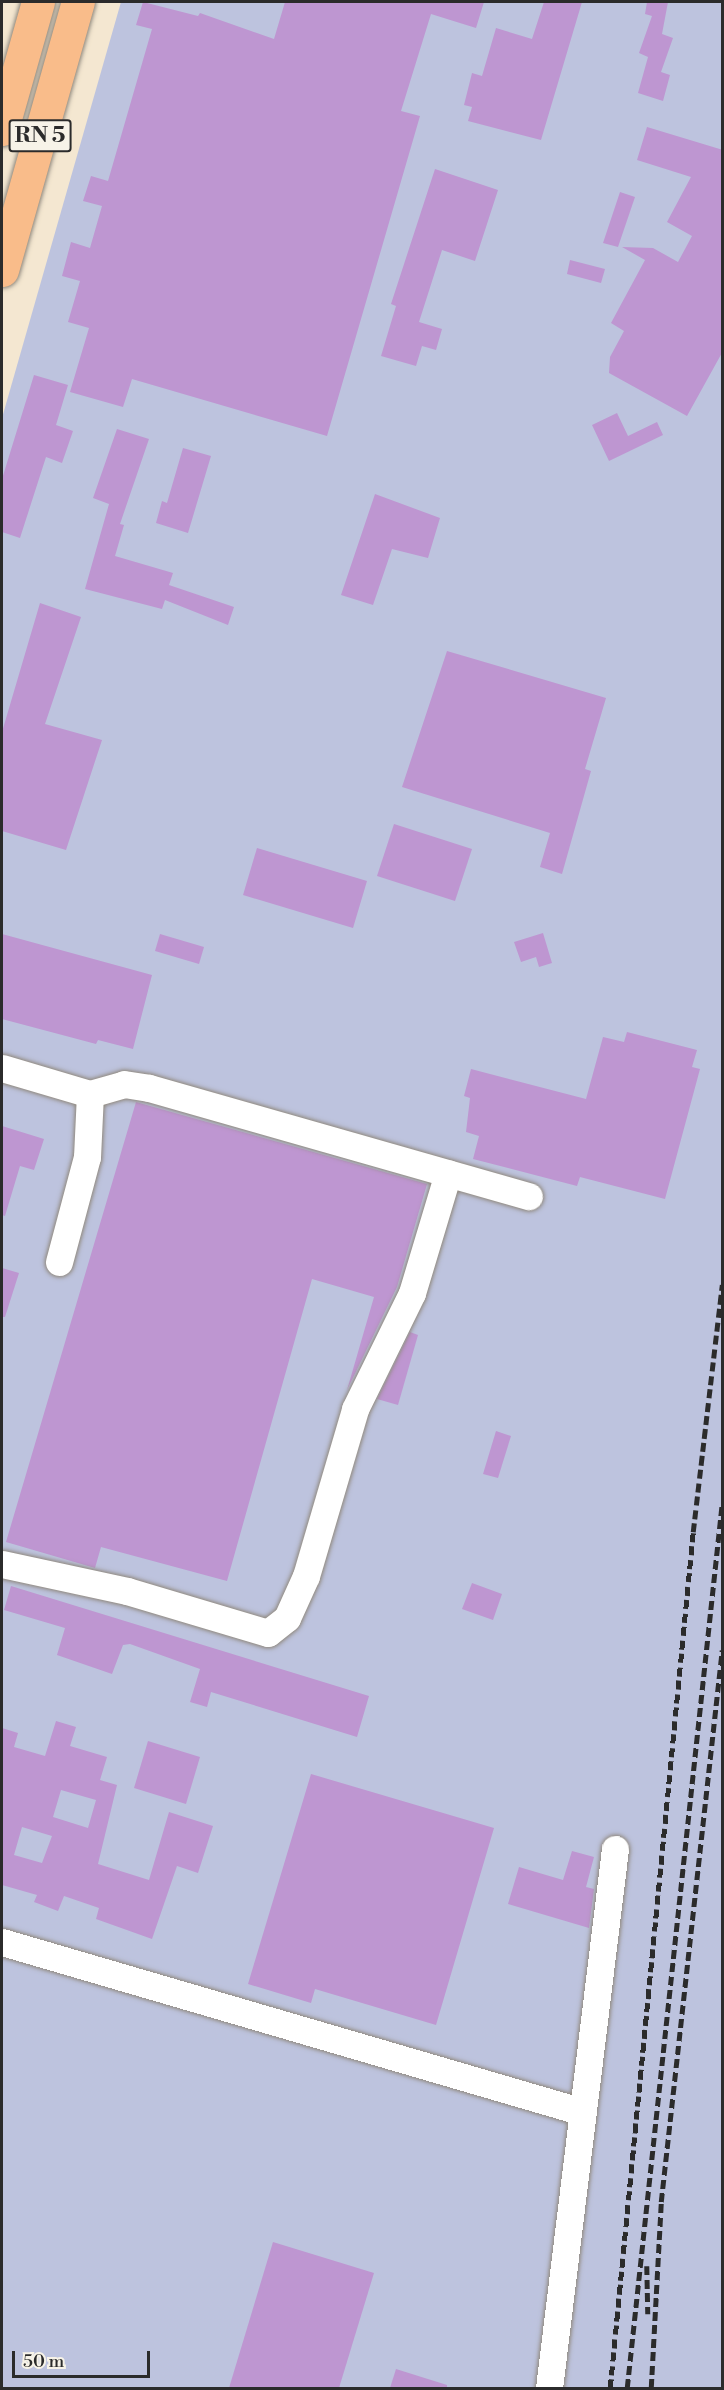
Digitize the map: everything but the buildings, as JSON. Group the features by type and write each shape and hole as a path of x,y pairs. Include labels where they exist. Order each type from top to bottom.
{"highway":[{"name":"RN 5","path":"2,129 38,2"},
{"name":"RN 5","path":"2,270 78,2"}],"lane":[{"path":"2,1068 90,1094 124,1084 149,1088 529,1196"},
{"path":"59,1262 87,1157 90,1094"},
{"path":"2,1564 127,1591 268,1633 287,1618 306,1575 356,1409 412,1293 448,1173"},
{"path":"549,2388 615,1849"},
{"path":"2,1942 583,2112"}],"shaded area":[{"path":"121,2 722,2 722,2388 2,2388 2,418"}],"railway":[{"path":"610,2388 693,1532 722,1285"},
{"path":"627,2388 722,1504"},
{"path":"651,2388 661,2202 722,1650"},
{"path":"647,2266 648,2314"}]}
